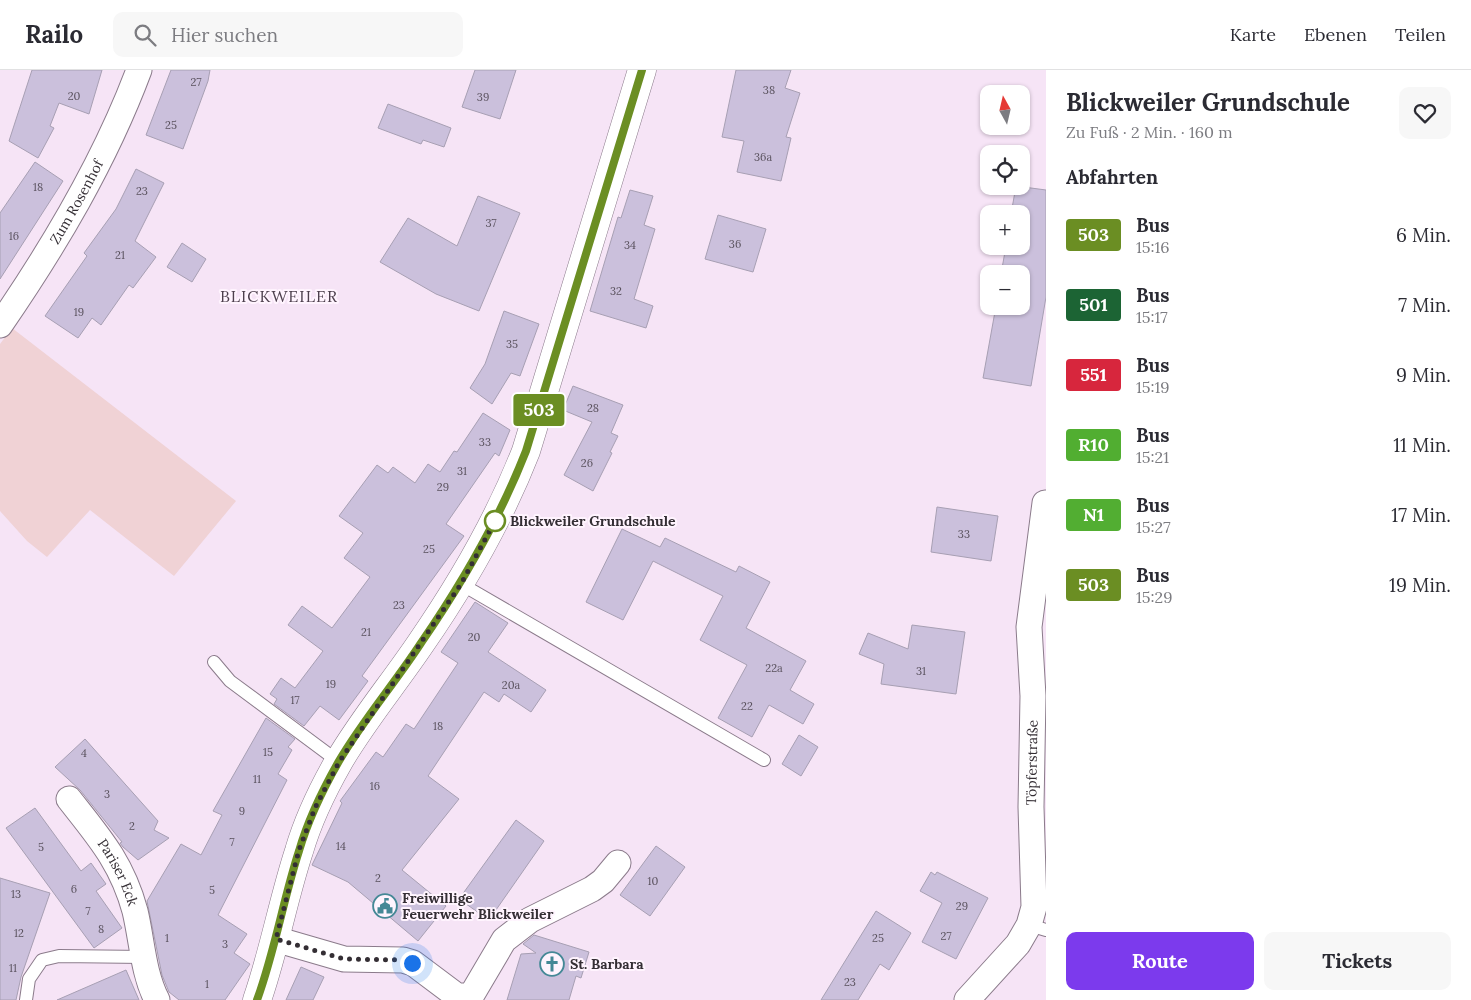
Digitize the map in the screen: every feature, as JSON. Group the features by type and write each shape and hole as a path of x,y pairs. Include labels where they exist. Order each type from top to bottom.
{"street":[{"name":"Zum Rosenhof","path":"0,325 34,276 79,200 110,140 139,70"},
{"path":"257,1000 276,939 299,850 315,808 339,762 461,584 508,497 526,451 642,70"},
{"name":"Töpferstraße","path":"967,1000 1018,944 1038,928 1034,907 1031,807 1033,696 1029,627 1045,503"},
{"name":"Pariser Eck","path":"69,799 106,846 121,869 134,910 150,981 157,1000"},
{"path":"276,939 344,959 403,960 412,963 457,996 464,999 471,996 504,940 530,920 592,889 603,881 618,863"}],"lane":[{"path":"461,584 764,760"},
{"path":"214,662 230,681 339,762"},
{"path":"26,1000 30,979 42,960 59,956 145,956"}],"shaded area":[{"path":"12,328 236,501 174,576 90,510 47,557 27,541 0,511 0,344"}],"building":[{"path":"32,70 102,70 89,114 59,103 50,126 54,128 38,158 9,141"},
{"path":"171,70 210,70 208,81 183,149 146,135"},
{"path":"475,70 516,70 500,119 462,107"},
{"path":"736,70 791,70 785,88 800,93 786,137 791,138 781,181 737,172 744,141 722,137"},
{"path":"388,104 451,128 444,147 423,140 421,144 378,128"},
{"path":"35,162 63,181 0,279 0,213"},
{"path":"136,169 164,183 135,241 156,257 133,288 129,285 101,325 92,318 78,338 45,316 87,256 84,253 116,209"},
{"path":"1030,188 1046,190 1046,297 1031,386 983,378 994,315 1030,315 1030,265 1003,265 1004,255 1030,255 1030,205 1013,205 1014,195 1030,195"},
{"path":"630,190 653,196 644,225 655,229 634,299 653,306 646,328 590,311 618,217 621,218"},
{"path":"478,196 520,213 479,311 436,294 380,262 408,218 457,246"},
{"path":"718,215 766,229 753,272 705,259"},
{"path":"182,243 206,259 192,282 167,267"},
{"path":"504,311 539,324 520,376 511,373 492,404 470,388 485,364"},
{"path":"573,386 623,405 611,433 618,436 610,452 612,453 593,491 564,475 592,422 563,410"},
{"path":"483,413 510,430 499,456 495,453 446,524 464,536 362,676 368,681 339,720 320,706 304,726 274,704 277,699 270,694 281,678 295,688 323,651 288,625 302,606 332,628 370,577 344,558 363,533 339,516 377,465 388,473 393,467 415,483 428,464 440,472 454,451 457,452"},
{"path":"937,507 998,516 991,561 931,552"},
{"path":"622,529 660,547 665,538 736,572 739,566 770,582 746,628 806,661 790,690 814,704 803,724 769,705 752,737 718,718 747,665 700,640 723,596 653,561 623,620 586,602"},
{"path":"475,602 508,623 488,652 546,690 531,712 504,694 499,702 484,692 428,776 459,799 402,870 446,906 418,941 348,882 312,865 342,803 340,801 376,752 383,757 406,724 414,729 458,663 441,652"},
{"path":"912,625 965,632 956,694 881,684 884,664 859,654 868,633 908,649"},
{"path":"266,718 295,739 288,747 292,750 278,774 287,780 218,915 247,934 234,953 250,964 225,1000 179,1000 169,992 162,975 147,901 181,844 201,855 222,815 213,811"},
{"path":"799,735 818,747 801,776 782,764"},
{"path":"85,739 158,821 154,830 169,838 138,860 123,847 120,843 122,842 80,790 55,767"},
{"path":"35,808 81,871 91,863 106,884 96,891 122,928 94,948 6,828"},
{"path":"516,820 544,841 489,920 459,899"},
{"path":"656,846 685,867 650,916 620,895"},
{"path":"931,872 935,875 937,872 988,898 956,959 922,942 942,903 920,891"},
{"path":"0,878 50,893 21,977 16,1000 0,1000"},
{"path":"876,911 911,933 889,970 880,964 858,1000 821,1000"},
{"name":"St. Barbara","path":"534,935 589,952 581,978 576,976 569,1000 507,1000 521,954 536,953 523,944"},
{"path":"301,967 324,977 313,1000 286,1000"},
{"path":"126,970 139,1000 57,1000"}],"bus line":[{"name":"503","path":"257,1000 268,970 299,850 315,808 339,762 360,728 421,644 461,584 508,497 526,451 642,70"}],"place":[{"name":"Blickweiler Grundschule","path":"495,521"},
{"name":"Freiwillige Feuerwehr Blickweiler","path":"385,906"},
{"name":"St. Barbara","path":"552,964"}],"district":[{"name":"BLICKWEILER","path":"279,296"}],"route":[{"path":"412,963 403,960 344,959 276,939 299,850 315,808 339,762 360,728 421,644 461,584 495,521"}]}
